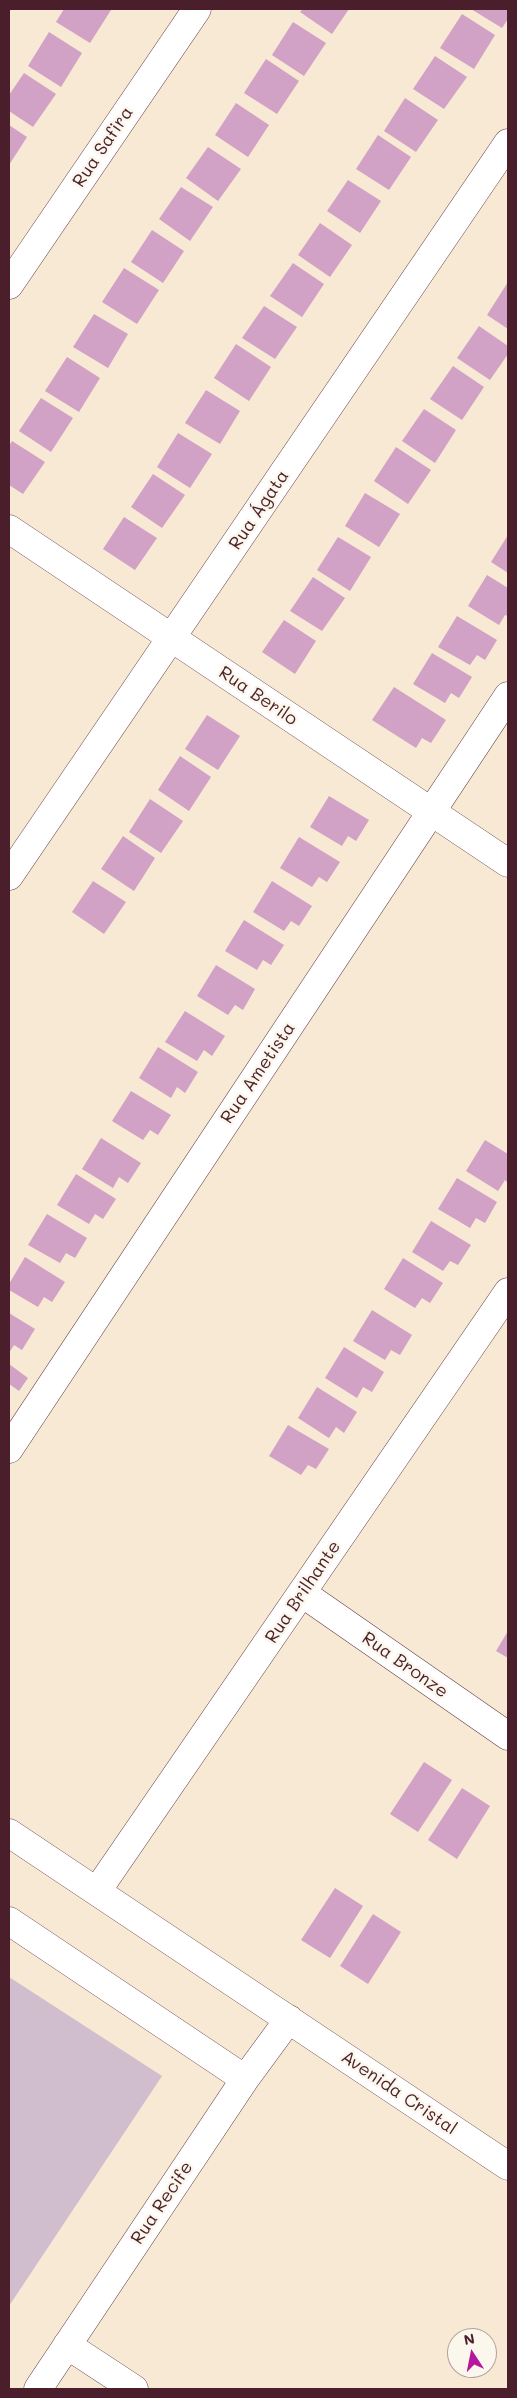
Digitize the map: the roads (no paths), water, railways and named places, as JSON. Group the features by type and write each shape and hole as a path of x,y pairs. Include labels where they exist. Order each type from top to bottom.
{"street":[{"name":"Rua Safira","path":"9,285 196,9"},
{"name":"Rua Ágata","path":"9,876 508,143"},
{"name":"Rua Berilo","path":"9,529 508,863"},
{"name":"Rua Ametista","path":"9,1449 508,696"},
{"name":"Rua Brilhante","path":"97,1892 508,1292"},
{"name":"Rua Bronze","path":"302,1594 508,1736"},
{"name":"Avenida Cristal","path":"9,1833 508,2166"},
{"path":"9,1921 245,2079"},
{"name":"Rua Recife","path":"38,2389 245,2079 289,2019"},
{"path":"68,2345 134,2389"}]}
